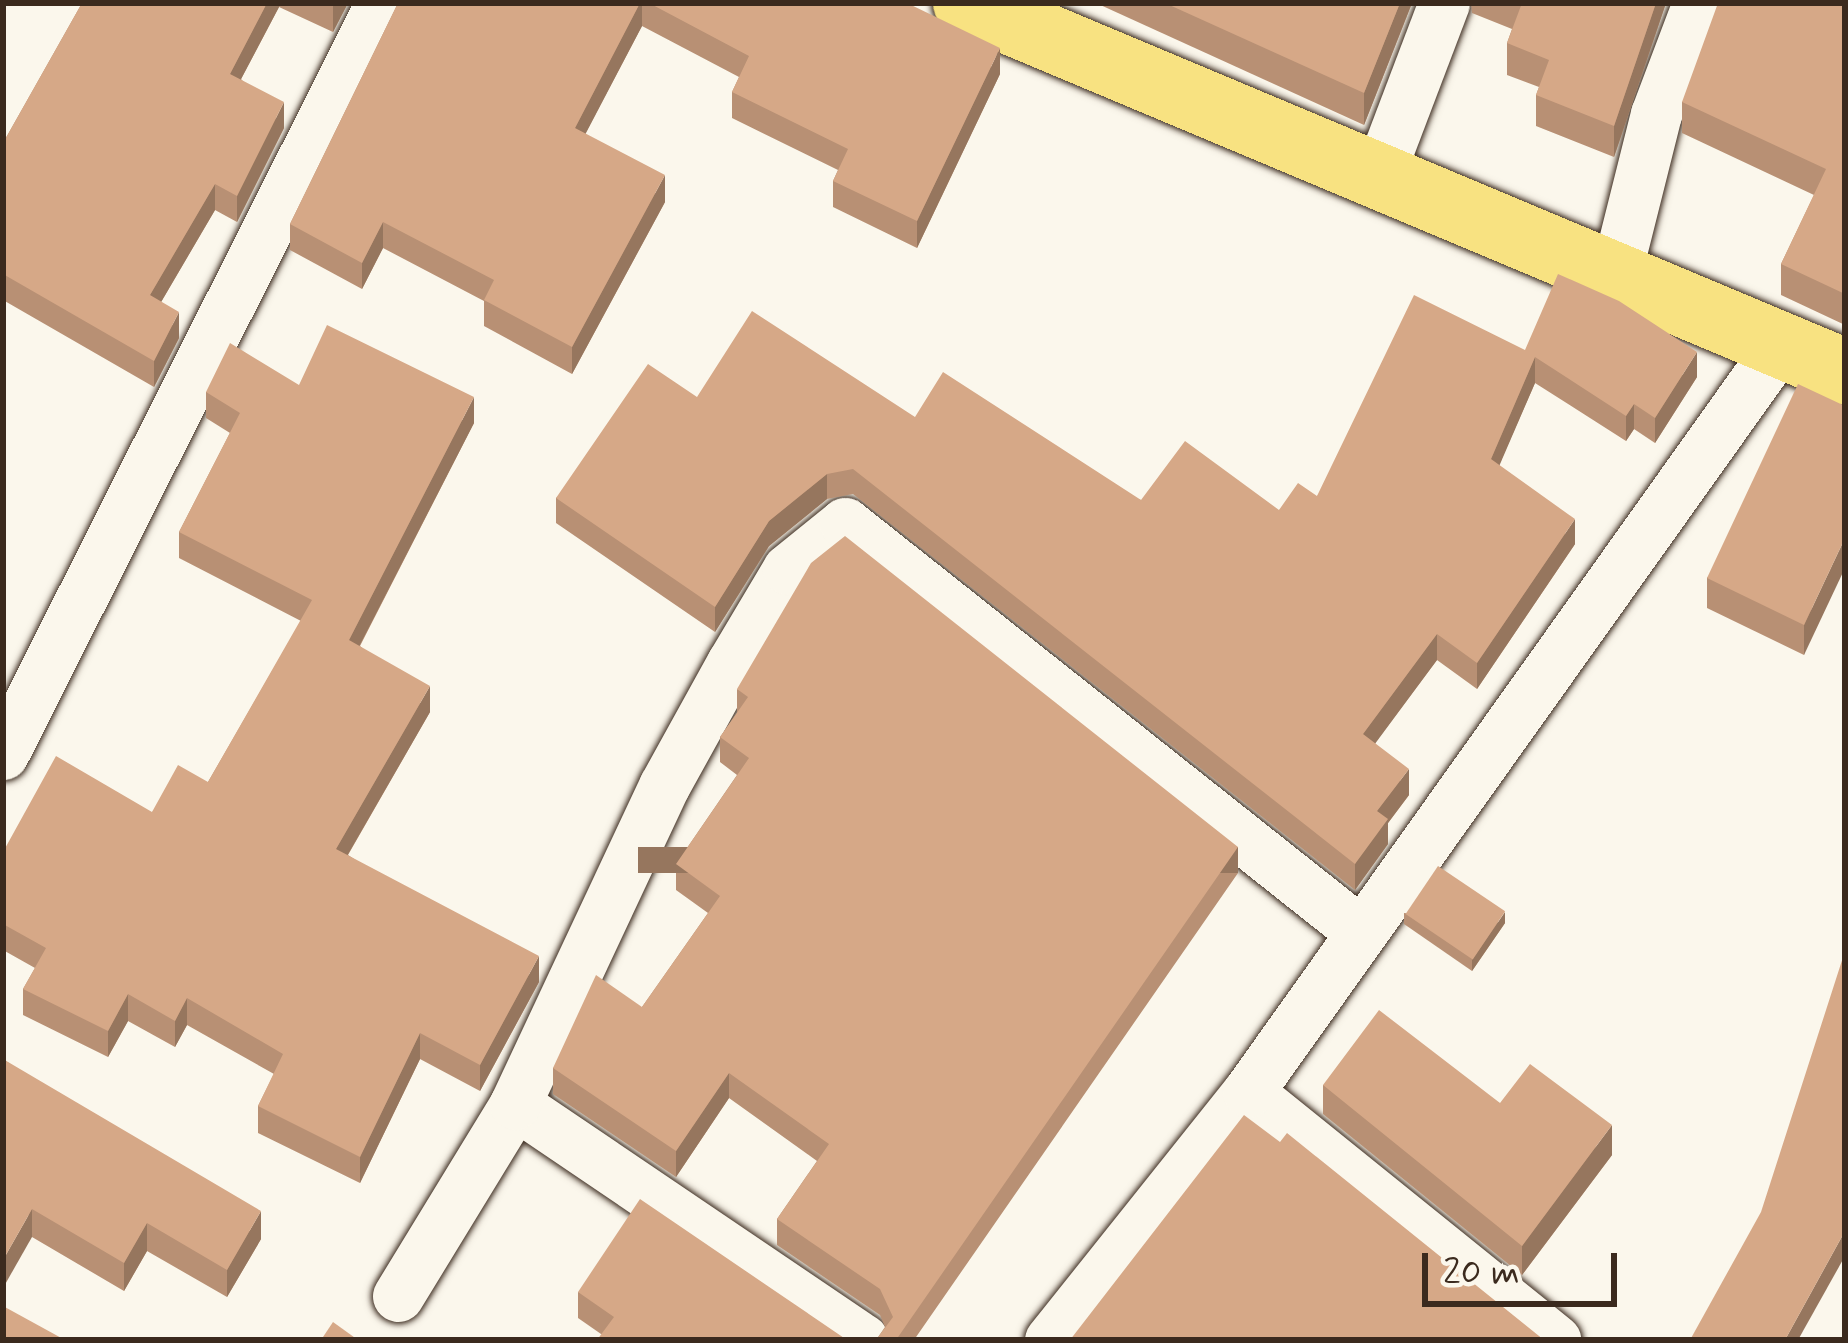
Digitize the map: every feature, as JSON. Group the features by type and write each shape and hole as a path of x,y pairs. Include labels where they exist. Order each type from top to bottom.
{"highway":[{"path":"965,3 1845,373"}],"street":[{"path":"3,754 381,3"},
{"path":"1379,174 1444,3"},
{"path":"1616,273 1656,114 1697,3"},
{"path":"1050,1340 1248,1092 1358,929 1781,344"},
{"path":"398,1295 515,1104 664,786 732,663 788,569 845,524 1358,929"},
{"path":"1248,1092 1555,1340"},
{"path":"515,1104 863,1340"}],"building":[{"path":"82,3 267,3 230,74 284,102 237,196 215,184 150,295 179,312 154,361 3,274 3,143"},
{"path":"398,3 640,3 575,128 665,175 572,347 484,300 494,280 383,222 362,263 290,224"},
{"path":"649,3 907,3 1000,48 917,221 833,181 848,149 732,92 749,56"},
{"path":"1165,3 1400,3 1364,93"},
{"path":"1522,3 1656,3 1614,126 1536,95 1549,60 1507,43"},
{"path":"1718,3 1845,3 1845,294 1781,264 1826,169 1682,102"},
{"path":"1558,274 1619,301 1697,352 1655,418 1634,404 1626,416 1535,357 1491,459 1575,519 1477,663 1437,634 1363,734 1409,769 1377,811 1388,819 1355,864 853,469 827,474 769,521 715,607 556,498 648,364 697,397 752,311 915,417 943,372 1141,500 1185,441 1279,510 1298,483 1317,496 1414,295 1525,350"},
{"path":"327,325 474,397 349,640 430,686 336,849 539,956 480,1065 420,1033 360,1157 258,1106 283,1054 187,998 175,1021 128,994 108,1031 23,989 46,948 3,924 3,852 56,756 152,812 178,765 208,782 312,600 179,532 240,413 206,392 230,343 299,385"},
{"path":"1798,384 1845,406 1845,538 1804,625 1707,578"},
{"path":"845,536 1238,847 896,1340 876,1340 893,1317 880,1289 777,1219 829,1144 729,1073 676,1151 553,1068 596,975 642,1007 720,896 676,864 749,758 720,737 748,697 737,689 811,563"},
{"path":"1438,866 1505,911 1473,959 1406,914"},
{"path":"1845,951 1845,1231 1785,1340 1690,1340 1761,1212"},
{"path":"1379,1010 1500,1103 1530,1064 1612,1125 1522,1246 1323,1085"},
{"path":"3,1059 261,1211 227,1270 147,1223 124,1263 32,1209 3,1260"},
{"path":"1244,1115 1280,1142 1287,1133 1544,1340 1070,1340"},
{"path":"640,1199 847,1340 597,1340 614,1317 578,1292"},
{"path":"3,1306 65,1340 3,1340"},
{"path":"333,1322 358,1340 321,1340"}]}
